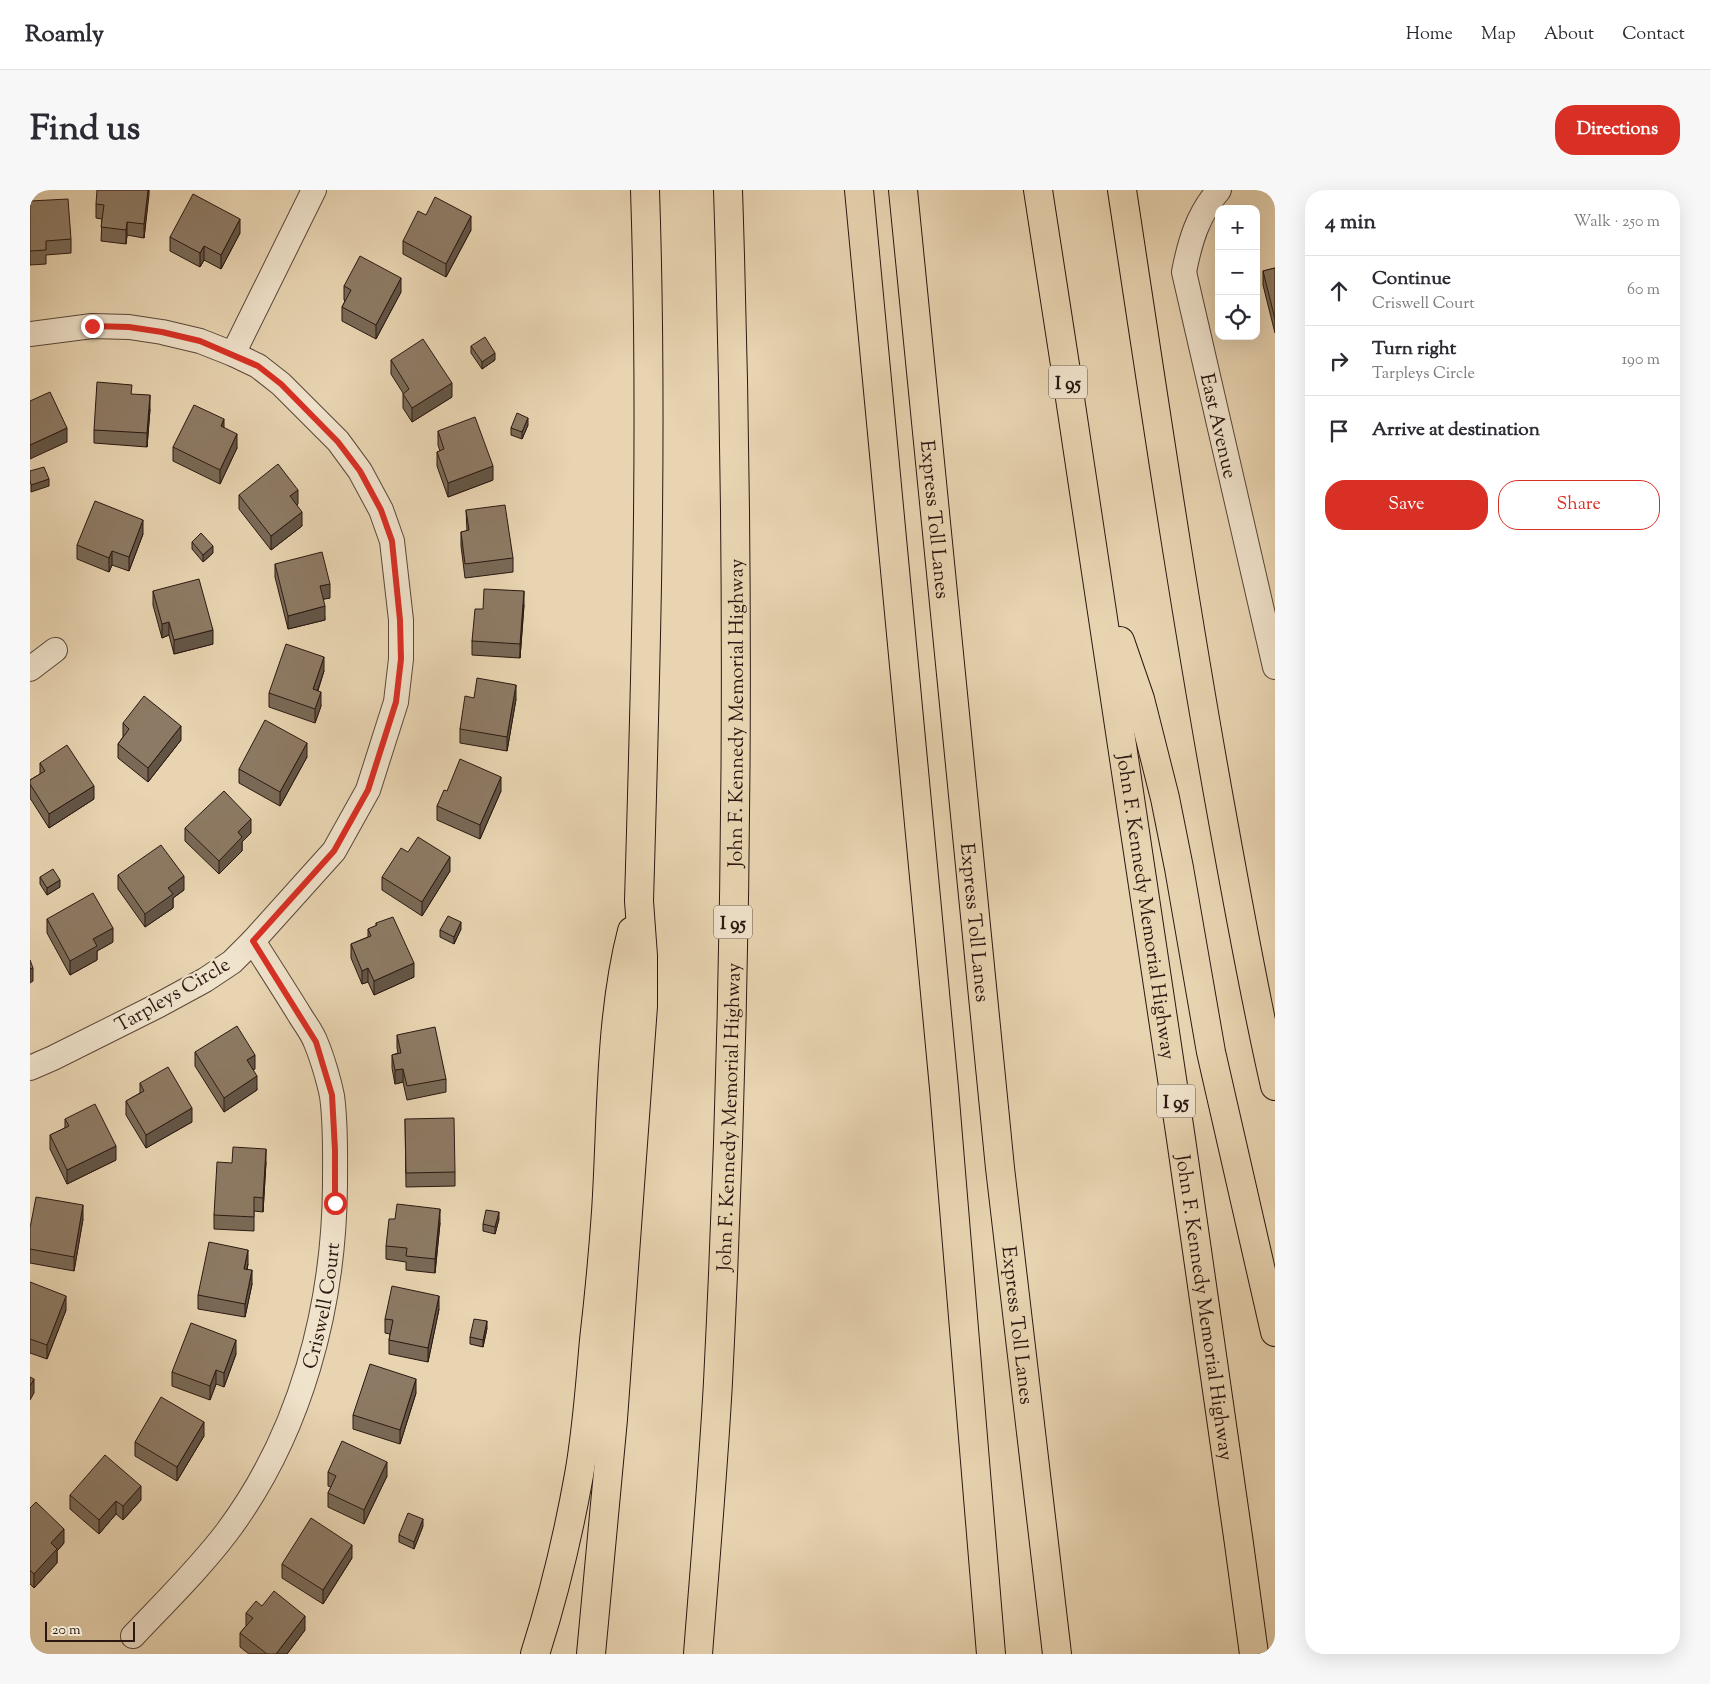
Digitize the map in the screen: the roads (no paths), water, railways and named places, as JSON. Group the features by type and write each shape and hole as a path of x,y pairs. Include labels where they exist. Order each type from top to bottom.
{"highway":[{"path":"591,1654 613,1419 642,1016 643,956 639,900 649,531 649,362 645,190"},
{"name":"John F. Kennedy Memorial Highway","path":"698,1654 718,1374 730,1053 734,884 736,610 728,190"},
{"path":"859,190 944,1088 991,1654"},
{"name":"Express Toll Lanes","path":"903,190 1000,1168 1057,1654"},
{"name":"John F. Kennedy Memorial Highway","path":"1038,190 1098,574 1208,1322 1254,1654"},
{"path":"1122,190 1207,732 1275,1086"},
{"path":"1098,574 1140,699 1165,798 1211,1052 1275,1332"},
{"path":"534,1654 559,1572 579,1474 587,1412 606,1214 618,1005 624,960 639,900"}],"street":[{"path":"233,354 314,190"},
{"name":"East Avenue","path":"1219,190 1204,209 1196,226 1184,272 1275,667"},
{"name":"Tarpleys Circle","path":"30,334 92,326 129,327 162,332 200,341 233,354 258,366 281,384 338,442 360,471 381,510 392,541 400,620 401,659 396,702 368,790 334,851 253,941 232,962 205,980 159,1005 30,1068"},
{"path":"30,668 55,650"},
{"name":"Criswell Court","path":"133,1636 186,1581 227,1532 261,1481 288,1423 311,1363 328,1282 335,1203 332,1095 316,1042 253,941"}]}
